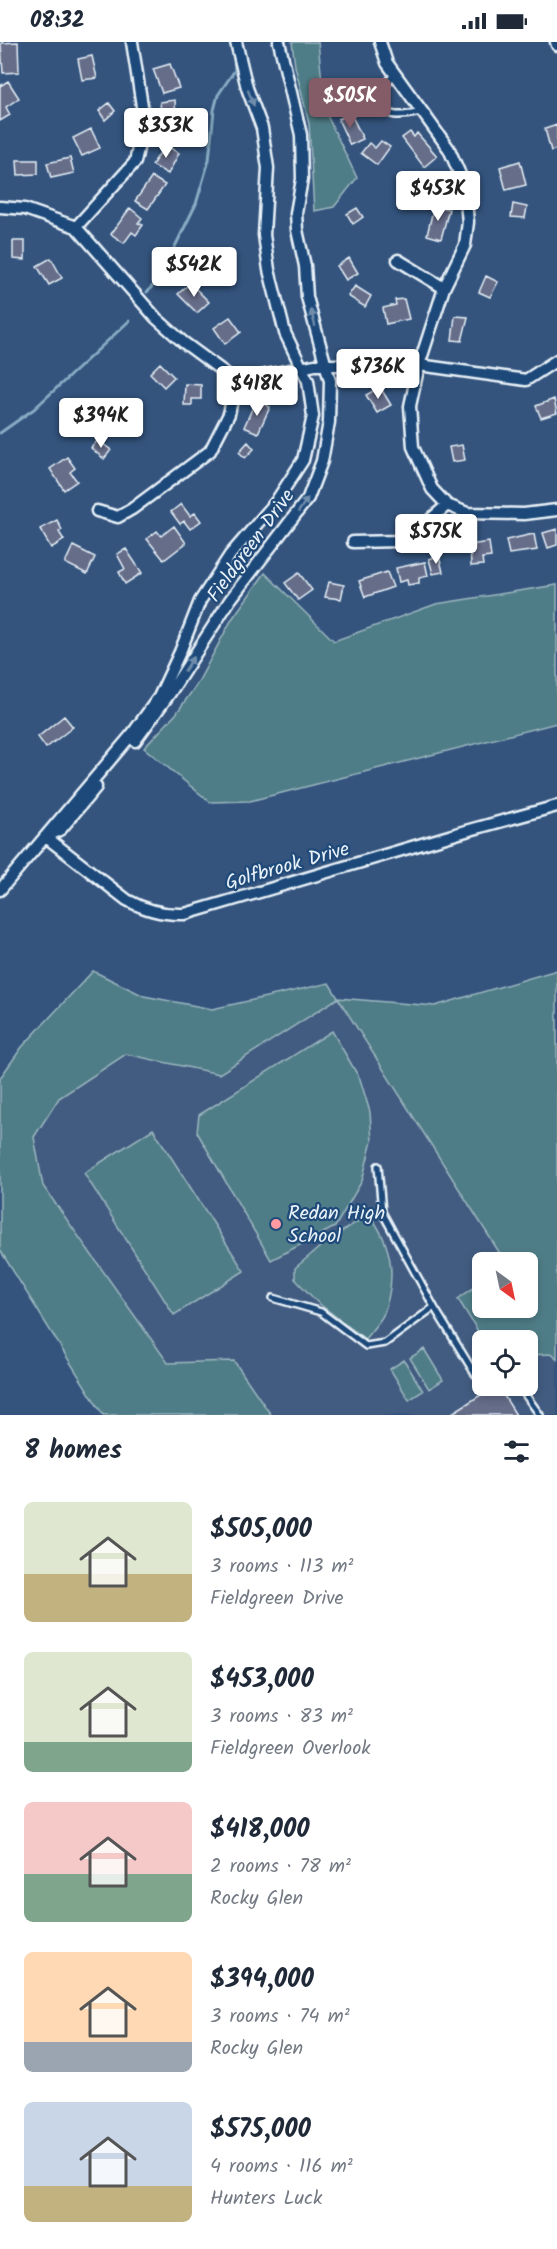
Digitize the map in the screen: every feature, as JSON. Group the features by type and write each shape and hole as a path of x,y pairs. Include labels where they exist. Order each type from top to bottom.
{"street":[{"path":"76,227 135,162 141,135 142,106 132,42"},
{"name":"Fieldgreen Drive","path":"0,890 133,733 159,697 200,601 230,555 275,503 303,460 312,416 308,381 285,333 269,270 264,235 268,168 262,128 247,88 236,42"},
{"name":"Fieldgreen Drive","path":"46,837 61,829 151,722 230,600 308,498 321,461 329,422 330,381 307,297 305,266 297,230 296,213 302,179 301,135 279,42"},
{"path":"380,42 387,63 449,149 465,192 468,222 465,245 444,288 419,365 410,406 413,447 432,489 447,505 467,513 524,514 557,510"},
{"path":"0,207 25,209 76,227 156,318 236,381 326,365 419,365 526,380 557,360"},
{"path":"398,260 444,288"},
{"path":"97,511 118,517 210,451 229,414 236,381"},
{"path":"353,542 400,541 422,527 447,505"},
{"name":"Golfbrook Drive","path":"46,837 127,900 140,907 170,914 185,914 557,806"}],"lane":[{"path":"395,74 383,89 379,100 381,107 389,115 398,116 422,112"},
{"path":"378,1166 382,1212 434,1307 472,1369"},
{"path":"273,1298 321,1312 366,1346 385,1343 434,1307"},
{"path":"526,1396 540,1415"}],"shaded area":[{"name":"Redan High School","path":"338,998 499,1252 472,1252 472,1289 458,1299 477,1330 472,1330 472,1396 538,1396 538,1355 554,1354 557,1359 557,1415 271,1415 234,1361 168,1363 43,1186 34,1137 59,1098 126,1054 219,1074"}],"green space":[{"path":"292,42 318,42 325,111 357,178 334,207 314,211 309,124 295,66"},
{"path":"265,573 334,641 436,604 557,585 557,723 250,801 210,802 144,748 176,714 197,684 232,619"},
{"path":"557,970 557,1359 553,1354 538,1355 538,1330 477,1330 458,1299 472,1289 472,1318 538,1318 538,1252 499,1252 338,998 435,1006"},
{"path":"93,971 144,996 212,1009 329,983 338,998 219,1074 126,1054 59,1098 34,1137 43,1186 168,1363 234,1361 271,1415 103,1415 0,1250 0,1078 22,1047"},
{"path":"332,1031 360,1079 370,1112 372,1141 362,1181 335,1227 271,1260 197,1132 199,1115"},
{"path":"153,1129 244,1271 174,1315 84,1173"},
{"path":"369,1214 381,1233 389,1254 391,1276 384,1313 365,1339 317,1302 295,1279 295,1268 327,1241"},
{"path":"424,1349 443,1380 429,1389 410,1358"},
{"path":"404,1360 423,1391 409,1400 390,1369"}],"building":[{"path":"18,42 19,72 3,73 1,43"},
{"path":"92,56 97,78 82,80 78,59"},
{"path":"170,64 179,88 162,93 153,69"},
{"path":"8,81 19,98 6,107 10,115 0,121 0,86"},
{"path":"349,89 352,107 339,110 338,104 332,105 331,97 338,95 337,91"},
{"path":"175,100 176,122 162,123 160,102"},
{"path":"109,103 115,111 105,120 99,111"},
{"path":"351,114 363,139 350,145 338,119"},
{"path":"557,125 557,149 551,151 545,129"},
{"path":"91,129 100,148 82,156 73,138"},
{"path":"410,132 414,137 417,133 437,156 424,167 402,138"},
{"path":"381,141 390,147 377,165 361,153 369,143 375,148"},
{"path":"165,145 179,153 168,174 152,165"},
{"path":"70,158 74,173 51,178 47,163"},
{"path":"17,160 38,160 38,174 18,175"},
{"path":"520,161 526,185 506,190 500,167"},
{"path":"450,174 454,188 438,192 435,177"},
{"path":"152,177 165,185 148,209 135,201"},
{"path":"513,204 527,207 525,218 511,217"},
{"path":"434,206 449,209 441,239 427,235"},
{"path":"130,208 142,218 138,223 143,225 136,235 132,232 124,243 111,234"},
{"path":"357,208 363,217 353,224 347,214"},
{"path":"13,241 25,241 25,260 13,259"},
{"path":"51,258 62,278 49,285 37,266"},
{"path":"349,258 358,273 346,280 337,266"},
{"path":"486,276 498,282 490,297 479,292"},
{"path":"190,283 209,302 197,313 178,294"},
{"path":"355,286 371,296 365,307 348,296"},
{"path":"404,299 409,319 386,324 383,308 396,305 395,300"},
{"path":"455,316 468,317 462,341 452,340"},
{"path":"230,317 241,332 225,344 214,328"},
{"path":"160,363 174,377 164,387 150,373"},
{"path":"185,384 201,385 201,399 192,399 192,405 184,405"},
{"path":"380,387 391,405 377,413 366,395"},
{"path":"554,399 557,413 541,418 536,406"},
{"path":"256,400 270,407 258,433 244,427"},
{"path":"98,440 111,450 104,459 91,448"},
{"path":"248,442 254,449 245,458 239,452"},
{"path":"462,445 465,460 452,462 449,447"},
{"path":"67,457 75,468 70,472 77,481 64,490 50,469"},
{"path":"181,504 190,516 195,513 201,521 190,529 184,521 180,524 171,512"},
{"path":"57,520 62,530 59,532 64,540 51,548 40,529"},
{"path":"174,526 186,543 164,560 147,539 157,531 161,536"},
{"path":"557,529 557,545 548,548 543,533"},
{"path":"534,534 537,550 509,554 506,540"},
{"path":"489,542 491,557 482,558 483,565 471,566 470,545"},
{"path":"73,546 95,557 87,574 65,563"},
{"path":"126,549 142,573 125,584 119,572 125,569 117,554"},
{"path":"439,556 443,572 433,574 429,559"},
{"path":"425,562 428,576 419,578 419,583 408,585 407,580 399,582 396,568"},
{"path":"387,572 393,587 365,597 359,581"},
{"path":"299,573 312,590 298,600 285,583"},
{"path":"329,582 344,585 341,599 325,597"},
{"path":"64,716 73,727 46,748 38,737"},
{"path":"479,1396 504,1396 516,1415 449,1415"}],"waterway":[{"path":"147,292 159,279 196,204 209,160 214,110 218,95 235,70 233,51"},
{"path":"0,433 34,409 129,321"}],"place":[{"name":"Redan High School","path":"276,1224"}]}
